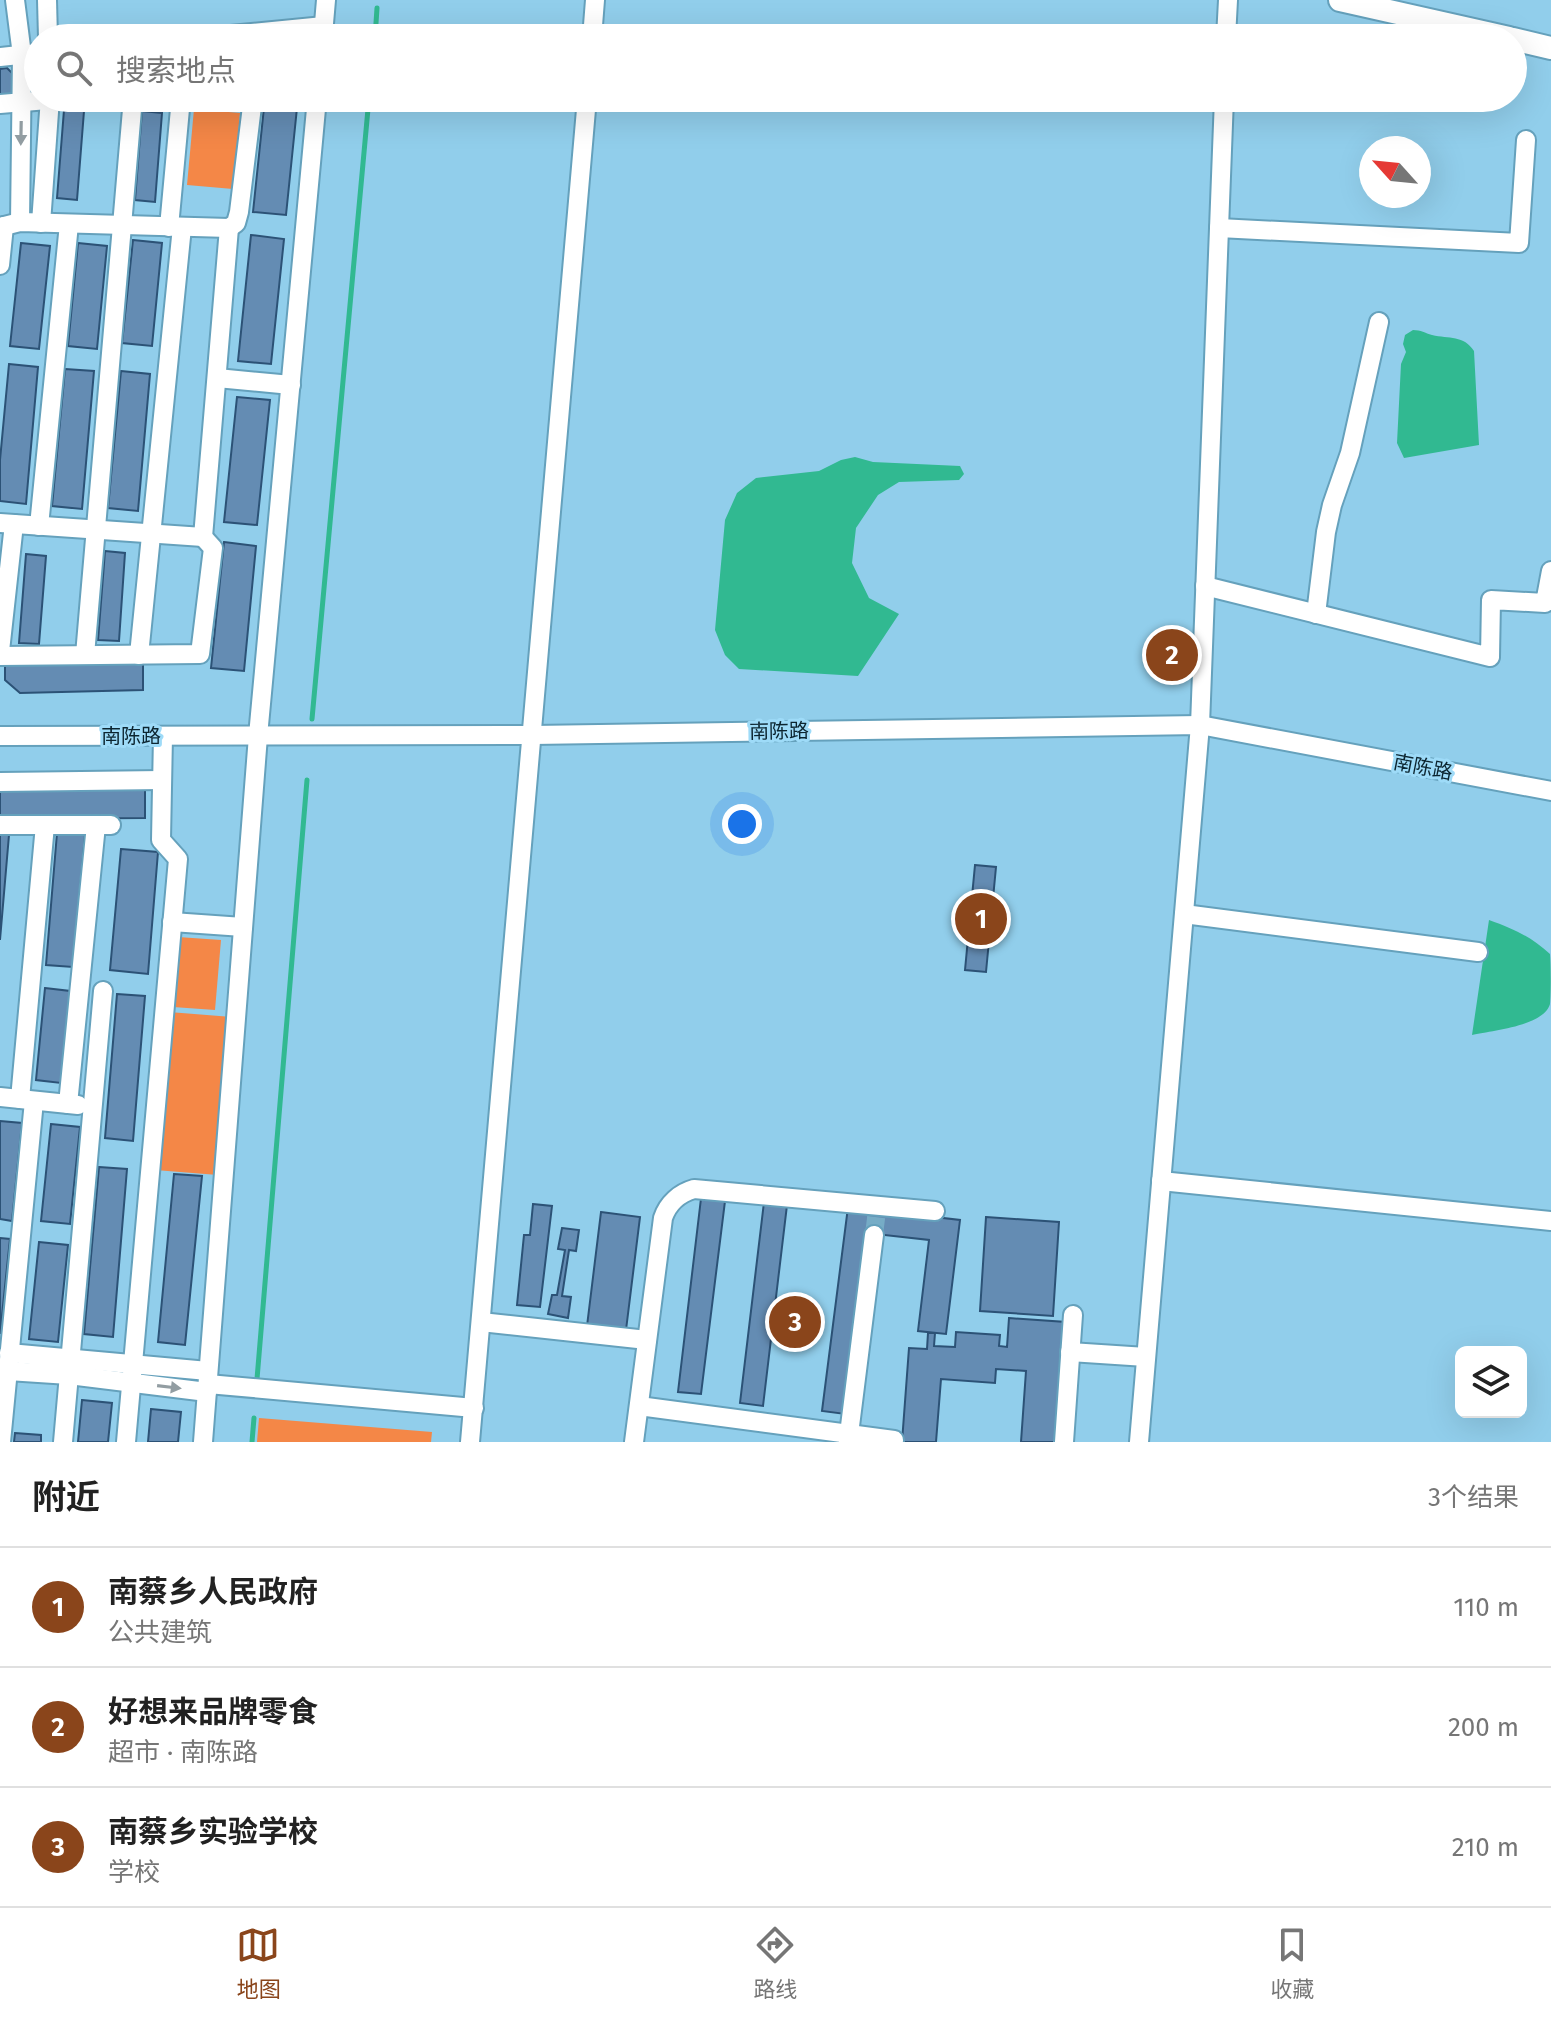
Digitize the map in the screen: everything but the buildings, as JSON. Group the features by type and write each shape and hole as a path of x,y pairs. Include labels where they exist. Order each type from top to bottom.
{"main road":[{"path":"1340,0 1448,24"},
{"path":"1527,42 1551,48"}],"street":[{"path":"15,0 24,32"},
{"path":"47,0 48,24"},
{"path":"324,24 326,0"},
{"path":"593,24 595,0"},
{"path":"1227,24 1228,0"},
{"path":"0,57 24,55"},
{"path":"0,265 8,225 24,90"},
{"path":"0,104 22,102"},
{"path":"41,223 49,112"},
{"path":"85,655 132,112"},
{"path":"139,655 176,227 180,112"},
{"path":"8,225 41,223 229,228 236,223 239,212 251,112"},
{"path":"203,1442 258,736 316,112"},
{"path":"470,1442 586,112"},
{"path":"1139,1442 1200,725 1223,112"},
{"path":"1219,228 1519,243 1526,140"},
{"path":"39,526 69,224"},
{"path":"203,537 229,228"},
{"path":"1316,614 1326,532 1350,453 1379,322"},
{"path":"217,378 291,385"},
{"path":"7,524 203,537 213,548 200,654 0,654 7,524"},
{"path":"1205,586 1490,657 1491,600 1545,603 1551,571"},
{"name":"南陈路","path":"0,736 533,735 1200,725 1551,791"},
{"path":"126,1442 178,859 161,840 163,736"},
{"path":"0,782 162,780"},
{"path":"0,825 104,825 68,1104"},
{"path":"1,1431 45,825"},
{"path":"1184,914 1478,952"},
{"path":"172,922 243,927"},
{"path":"63,1442 103,991"},
{"path":"0,1097 93,1106"},
{"path":"1161,1181 1551,1221"},
{"path":"634,1442 663,1218 671,1203 694,1189 935,1211"},
{"path":"849,1438 874,1235"},
{"path":"1064,1442 1073,1315"},
{"path":"481,1322 647,1340"},
{"path":"1070,1352 1146,1357"},
{"path":"8,1362 474,1408"},
{"path":"639,1406 849,1438 894,1440"}],"shaded area":[{"path":"194,112 240,113 233,189 187,185"},
{"path":"1413,330 1461,340 1474,351 1479,445 1404,458 1397,443 1401,364 1406,352 1403,344 1405,335"},
{"path":"855,457 873,462 960,466 964,474 959,480 899,482 878,495 856,528 852,563 869,598 899,614 858,676 739,669 725,655 715,630 725,520 737,493 756,478 819,471"},
{"path":"1489,920 1536,942 1550,954 1550,1004 1538,1018 1528,1022 1472,1035"},
{"path":"178,937 221,940 215,1010 173,1007"},
{"path":"169,1012 232,1017 218,1175 155,1170"},
{"path":"259,1418 432,1432 431,1442 257,1442"}],"waterway":[{"path":"376,24 377,8"},
{"path":"312,719 368,112"},
{"path":"257,1379 307,780"},
{"path":"252,1442 254,1418"}],"tunnel":[{"path":"874,1235 877,1210"}],"place":[{"name":"好想来品牌零食","path":"1172,655"},
{"name":"南蔡乡人民政府","path":"981,919"},
{"name":"南蔡乡实验学校","path":"795,1322"}]}
